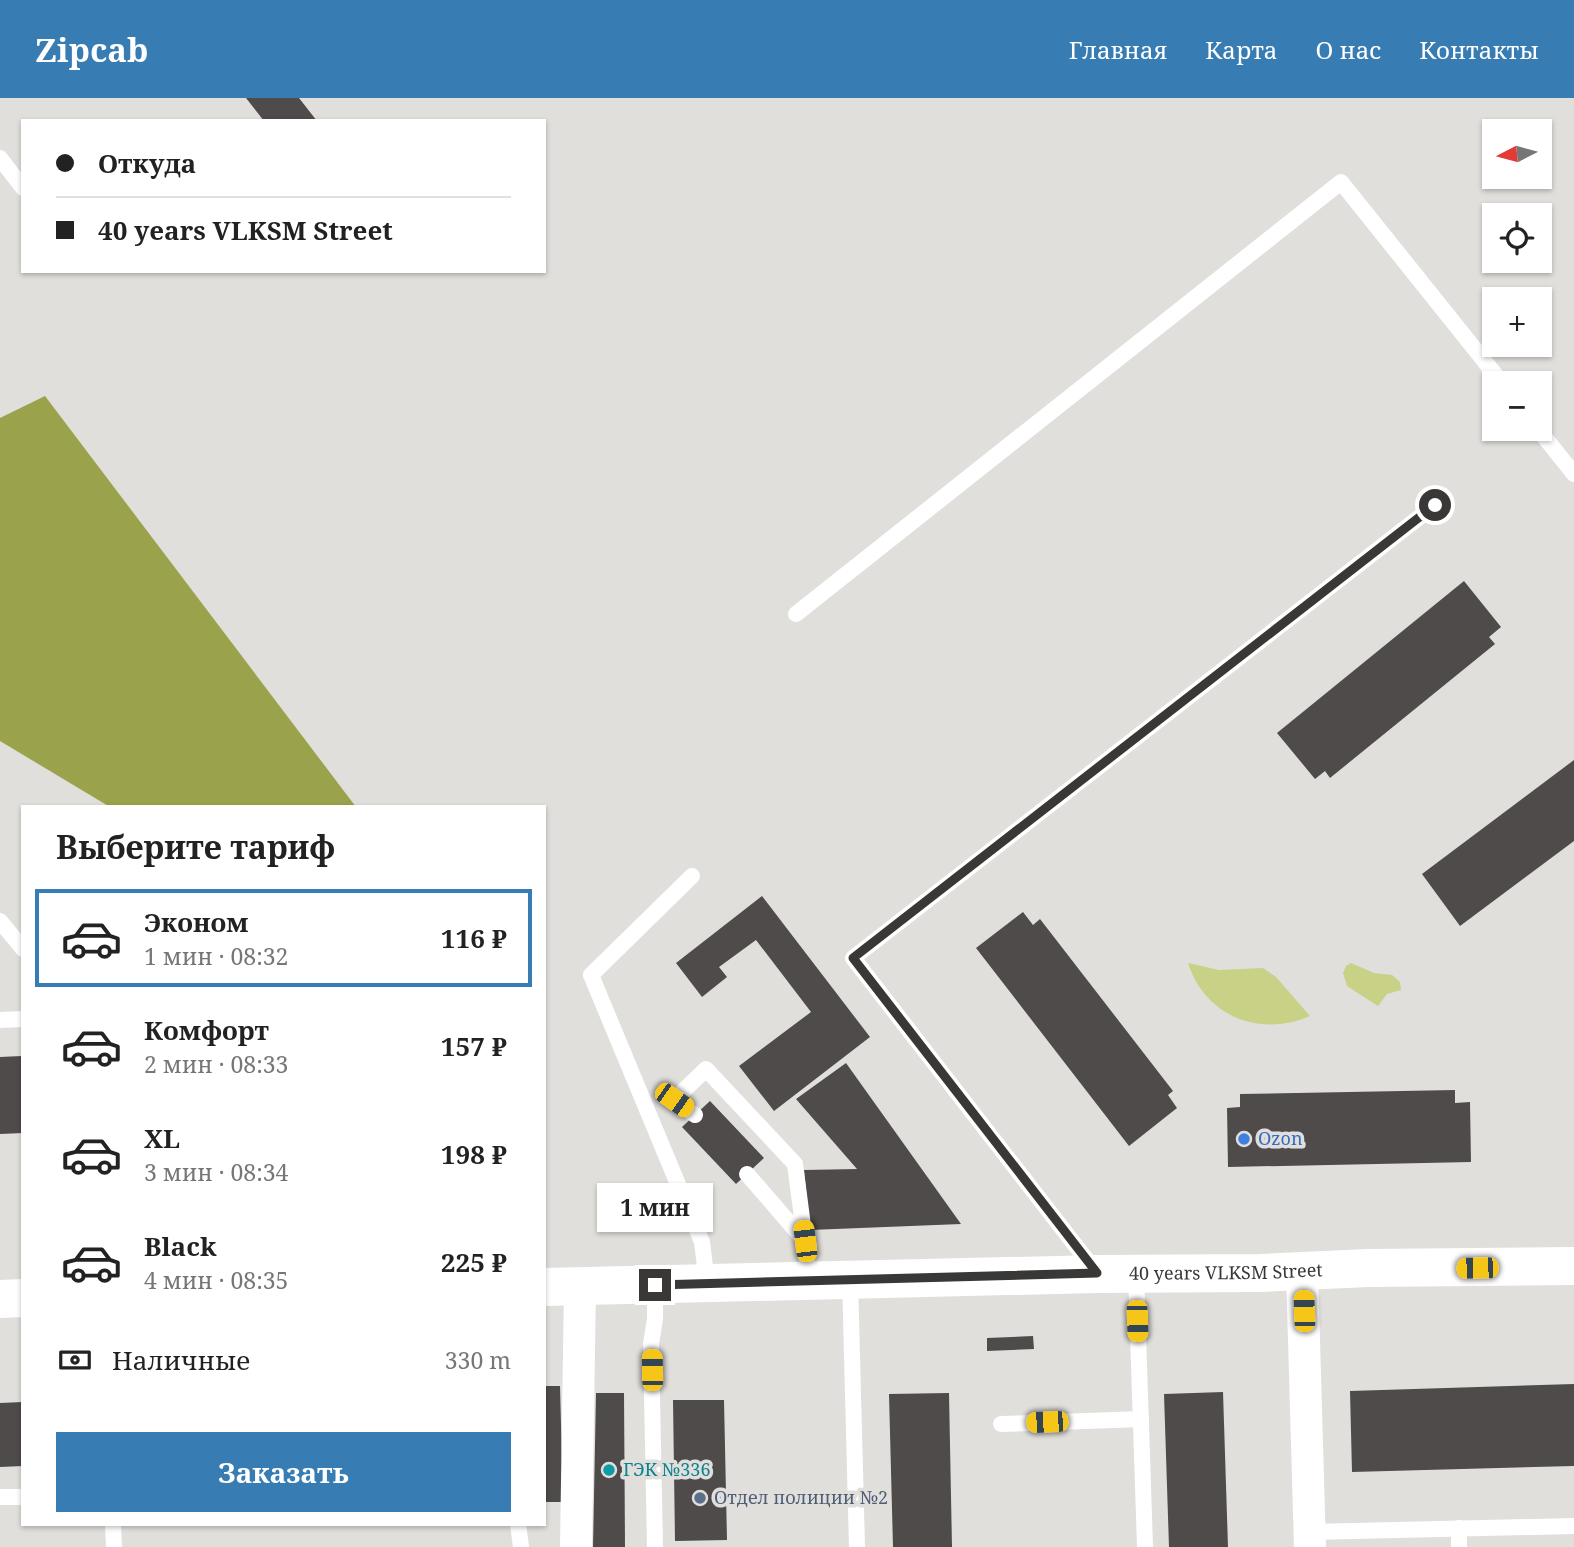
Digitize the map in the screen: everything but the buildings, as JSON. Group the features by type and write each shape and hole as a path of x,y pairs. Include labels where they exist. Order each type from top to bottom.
{"main road":[{"name":"40 years VLKSM Street","path":"562,1286 1097,1273 1574,1266"},
{"path":"0,1298 21,1298"}],"street":[{"path":"1302,1271 1310,1539"},
{"path":"562,1286 576,1547"}],"lane":[{"path":"0,158 21,185"},
{"path":"796,614 1341,181 1492,371"},
{"path":"1548,441 1574,474"},
{"path":"1097,1273 853,958 1435,505"},
{"path":"692,876 591,975 702,1242 707,1283"},
{"path":"0,921 21,947"},
{"path":"0,1020 21,1019"},
{"path":"695,1115 674,1100 706,1069 795,1164 809,1281"},
{"path":"747,1174 805,1241"},
{"path":"1136,1273 1145,1547"},
{"path":"850,1279 857,1547"},
{"path":"655,1285 655,1320 651,1344 655,1547"},
{"path":"1001,1424 1141,1419"},
{"path":"0,1497 21,1497"},
{"path":"1310,1539 1393,1530 1574,1525"},
{"path":"113,1526 114,1547"},
{"path":"518,1526 521,1547"},
{"path":"1459,1528 1459,1547"},
{"path":"1393,1530 1394,1547"}],"green space":[{"path":"45,396 354,805 107,805 0,741 0,418"},
{"path":"1188,963 1219,970 1263,968 1276,977 1310,1016 1272,1024 1253,1023 1236,1018 1207,997"},
{"path":"1351,963 1374,973 1392,975 1400,982 1401,990 1387,994 1378,1006 1347,986 1343,973"}],"place":[{"name":"Ozon","path":"1244,1139"},
{"name":"ГЭК №336","path":"609,1470"},
{"name":"Отдел полиции №2","path":"700,1498"}],"route":[{"path":"655,1285 1097,1273 853,958 1435,505"}]}
